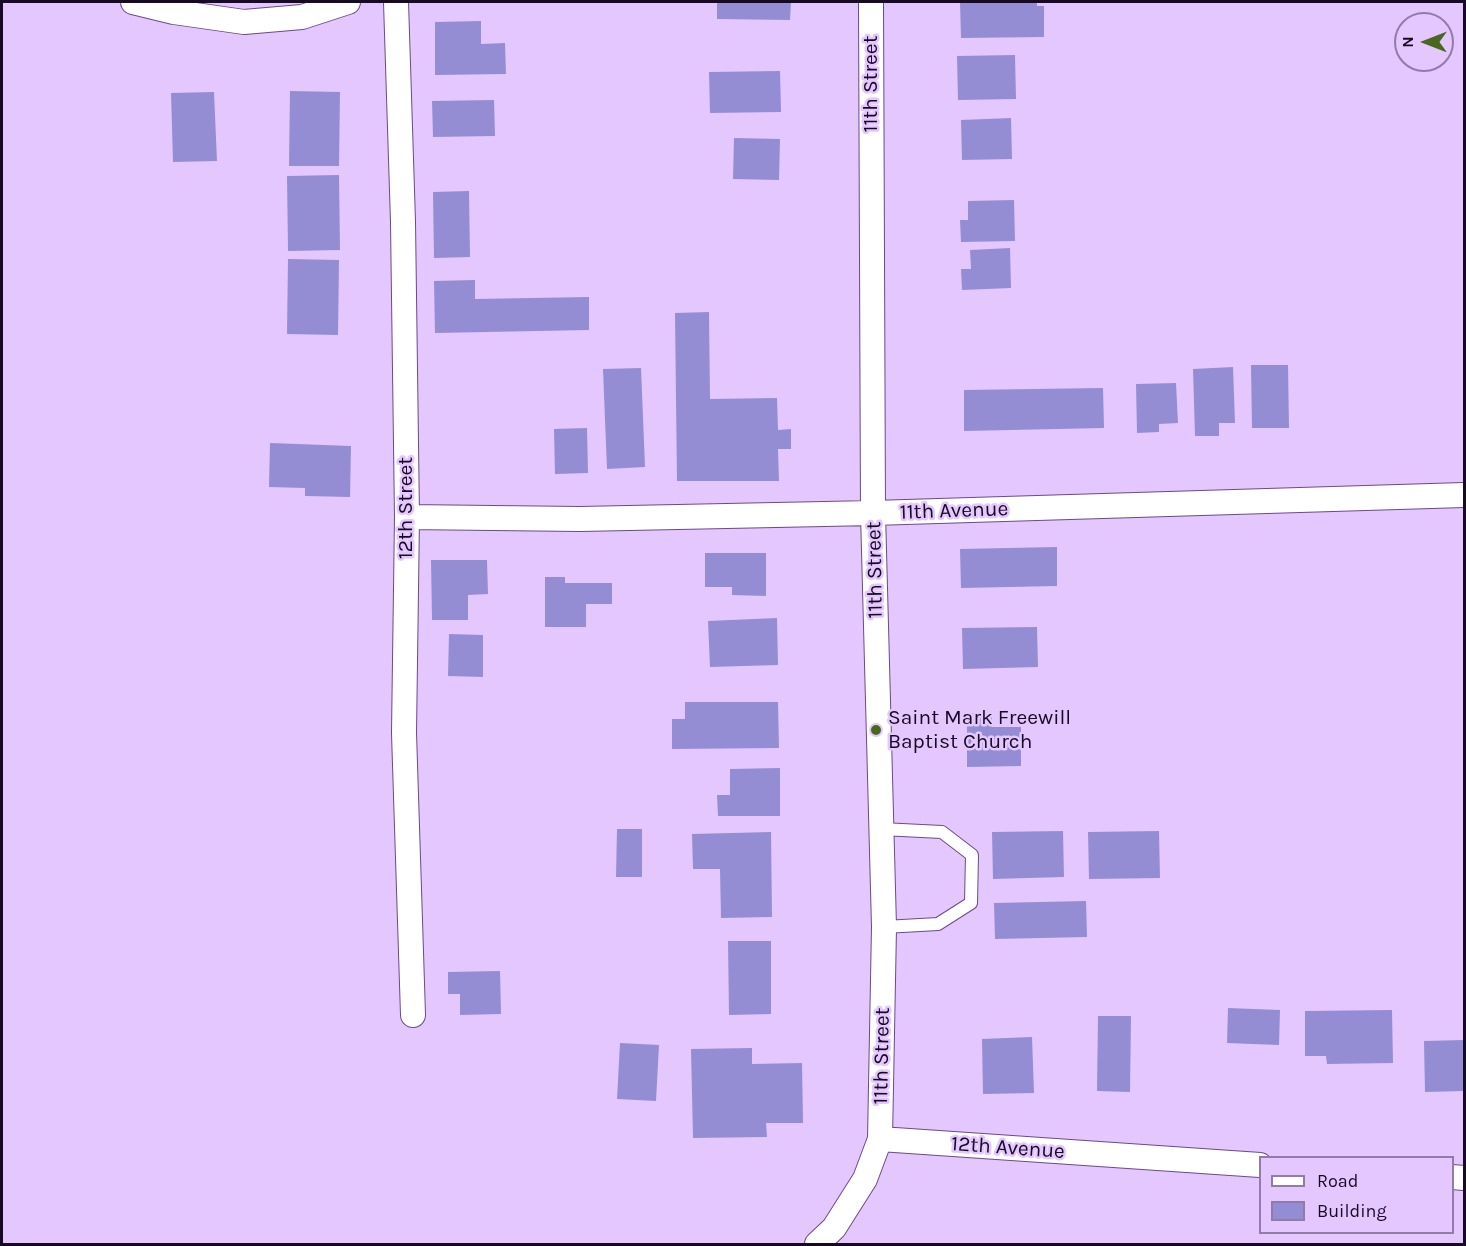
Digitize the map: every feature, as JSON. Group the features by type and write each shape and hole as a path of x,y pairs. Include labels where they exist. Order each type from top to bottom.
{"street":[{"path":"133,2 174,12 244,22 302,17 348,2"},
{"name":"12th Street","path":"396,2 404,222 407,517 404,733 413,1015"},
{"name":"11th Street","path":"871,2 873,513 884,927 880,1139"},
{"name":"11th Avenue","path":"407,517 580,519 873,513 1464,495"},
{"path":"817,1245 834,1228 865,1179 880,1139"},
{"name":"12th Avenue","path":"880,1139 1259,1164"}],"lane":[{"path":"881,829 942,832 972,855 971,903 938,924 884,927"}],"building":[{"path":"717,2 791,2 790,20 717,19"},
{"path":"960,2 1037,2 1037,6 1044,6 1044,37 961,38"},
{"path":"481,21 481,44 505,43 506,74 435,75 435,22"},
{"path":"1015,55 1016,99 958,100 957,56"},
{"path":"780,71 781,112 710,113 709,72"},
{"path":"290,91 340,92 339,166 289,166"},
{"path":"214,92 217,161 173,162 171,93"},
{"path":"494,100 495,136 433,137 432,101"},
{"path":"1011,118 1012,159 962,160 961,120"},
{"path":"734,138 780,139 779,180 733,179"},
{"path":"339,175 340,250 288,251 287,176"},
{"path":"469,191 470,257 434,258 433,192"},
{"path":"1014,200 1015,241 961,242 960,220 968,220 968,201"},
{"path":"1010,248 1011,288 962,290 961,269 971,269 970,250"},
{"path":"288,259 339,260 338,335 287,334"},
{"path":"475,280 475,299 589,297 589,330 435,333 434,281"},
{"path":"709,312 710,399 777,398 778,430 791,429 791,449 778,449 779,481 677,481 675,313"},
{"path":"1251,365 1288,365 1289,428 1252,428"},
{"path":"1233,367 1235,423 1219,423 1219,436 1195,436 1193,369"},
{"path":"641,368 645,467 607,469 603,369"},
{"path":"1176,383 1178,423 1159,424 1159,432 1137,433 1136,384"},
{"path":"1103,388 1104,428 964,431 964,390"},
{"path":"587,428 588,473 555,474 554,429"},
{"path":"270,443 351,446 350,497 305,496 305,488 269,487"},
{"path":"1057,547 1057,586 961,588 960,549"},
{"path":"705,553 766,553 766,596 732,595 732,587 705,587"},
{"path":"431,560 487,560 488,594 468,595 468,620 432,620"},
{"path":"545,577 565,577 565,583 612,583 612,604 586,604 586,627 545,627"},
{"path":"777,618 778,665 710,667 708,621"},
{"path":"1037,627 1038,667 963,669 962,628"},
{"path":"449,634 483,635 483,677 448,676"},
{"path":"685,702 778,702 779,748 672,749 672,719 685,719"},
{"path":"967,713 992,713 992,727 1021,727 1021,766 967,767"},
{"path":"780,768 780,816 718,816 717,795 730,795 730,769"},
{"path":"617,829 642,829 642,877 616,877"},
{"path":"1063,831 1064,877 993,879 992,832"},
{"path":"1159,831 1160,878 1089,879 1088,832"},
{"path":"771,832 772,917 721,918 720,869 693,869 692,834"},
{"path":"1086,901 1087,937 995,939 994,903"},
{"path":"728,941 771,941 771,1014 729,1015"},
{"path":"500,971 501,1014 460,1015 460,994 448,994 448,972"},
{"path":"1228,1008 1280,1010 1279,1045 1227,1043"},
{"path":"1392,1010 1393,1063 1327,1064 1326,1056 1305,1056 1305,1011"},
{"path":"1098,1016 1131,1016 1130,1092 1097,1091"},
{"path":"1032,1037 1034,1093 983,1094 982,1039"},
{"path":"1464,1040 1464,1091 1425,1092 1424,1041"},
{"path":"620,1043 659,1045 656,1101 617,1099"},
{"path":"752,1048 752,1064 802,1063 803,1123 766,1123 767,1137 693,1138 691,1049"}],"place":[{"name":"Saint Mark Freewill Baptist Church","path":"876,730"}]}
